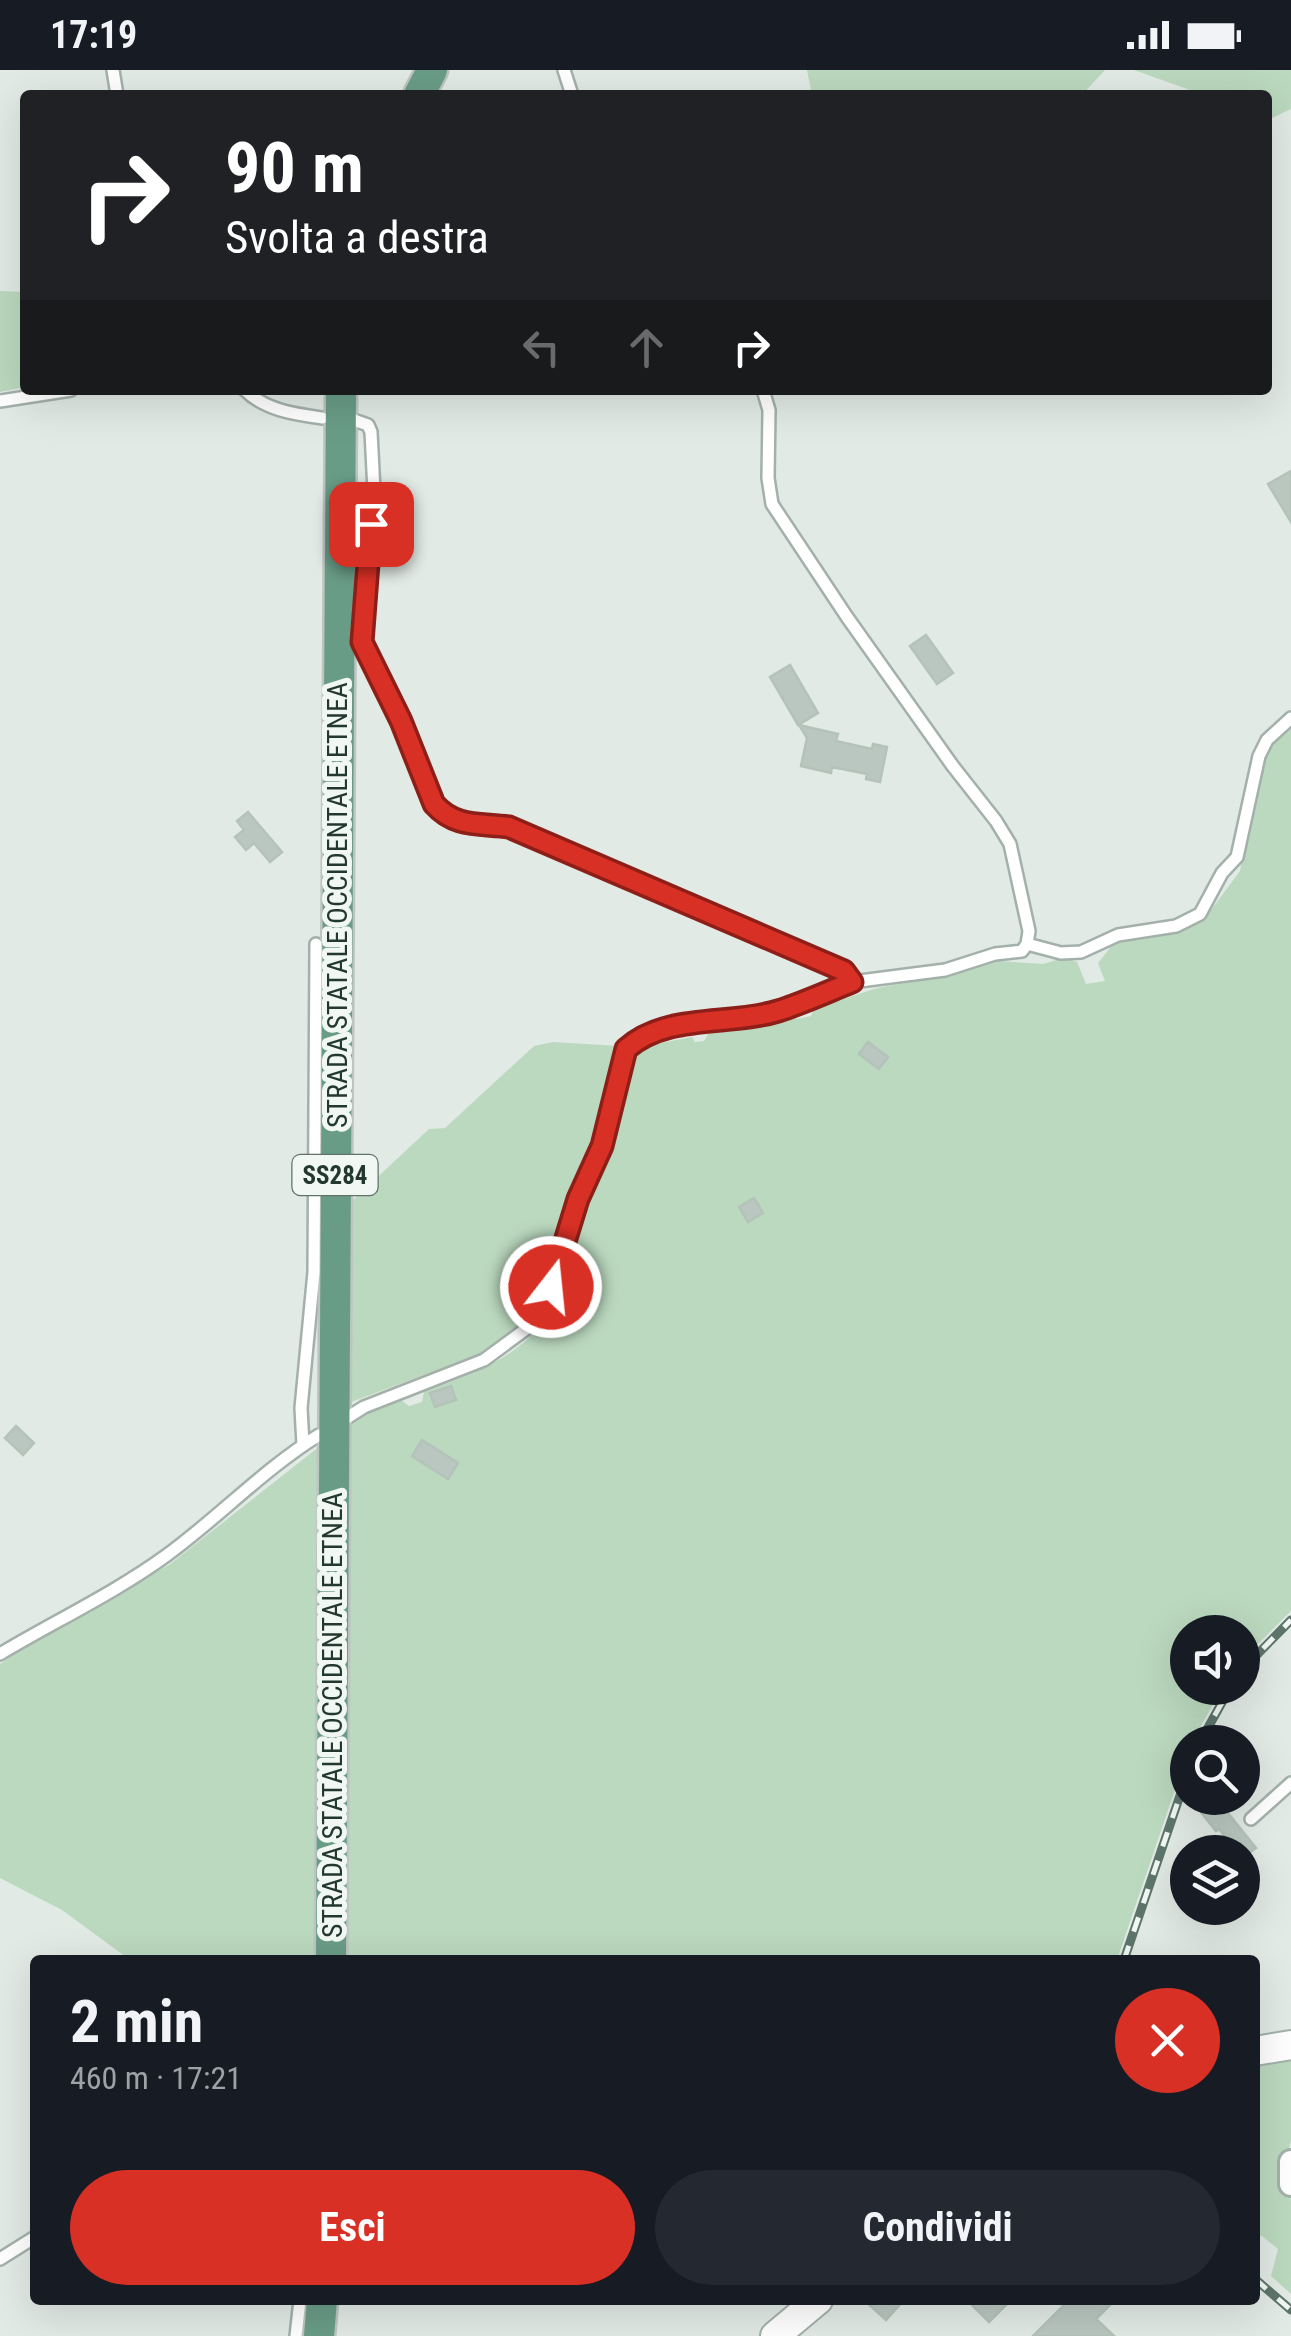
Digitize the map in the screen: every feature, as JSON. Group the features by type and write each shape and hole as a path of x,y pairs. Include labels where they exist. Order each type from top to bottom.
{"main road":[{"name":"STRADA STATALE OCCIDENTALE ETNEA","path":"331,1955 341,395"},
{"path":"319,2336 322,2305"}],"street":[{"path":"1260,2050 1291,2045"},
{"path":"1291,2162 1291,2184"},
{"path":"775,2336 812,2305"}],"lane":[{"path":"0,401 39,395"},
{"path":"250,395 274,408 322,418"},
{"path":"345,1419 364,1407 484,1360 526,1329 551,1287 578,1199 602,1146 622,1060 635,1041 682,1025 776,1012 852,982 945,970 995,954 1022,952 1027,944 1029,931 1010,844 847,617 772,504 768,478 769,410 764,395"},
{"path":"351,419 368,426 371,432 374,490 362,642 401,721 434,804 443,814 470,824 509,827 844,971 852,982"},
{"path":"1027,944 1081,952 1118,935 1176,926 1200,914 1240,848 1259,756 1267,740 1291,718"},
{"path":"303,1445 301,1408 314,1272 316,944"},
{"path":"0,1654 54,1620 124,1584 319,1435"},
{"path":"1251,1819 1291,1783"},
{"path":"0,2258 30,2240"},
{"path":"296,2336 299,2305"}],"green space":[{"path":"807,70 1105,70 1087,90 811,90"},
{"path":"1134,70 1291,70 1291,109 1272,118 1272,90 1190,90"},
{"path":"0,291 20,292 20,388 0,392"},
{"path":"1291,725 1291,1611 1260,1642 1260,1615 1170,1615 1170,1705 1213,1705 1201,1725 1170,1725 1170,1804 1119,1955 346,1955 347,1425 372,1409 400,1399 409,1406 422,1402 424,1392 483,1368 518,1347 546,1317 560,1289 575,1230 605,1155 621,1082 635,1048 692,1037 695,1042 704,1041 708,1034 792,1014 797,1019 811,1016 814,1009 877,988 947,976 999,961 1043,964 1063,958 1077,962 1086,984 1105,981 1098,963 1113,944 1183,930 1202,922 1240,871 1263,757 1275,736"},
{"path":"553,1042 620,1046 598,1144 573,1196 537,1300 506,1338 483,1353 351,1402 353,1200 429,1129 445,1128 534,1046"},
{"path":"320,1446 316,1955 123,1955 62,1910 0,1878 0,1664 55,1627 169,1565"},
{"path":"1291,2053 1291,2141 1285,2161 1291,2202 1291,2294 1271,2276 1278,2249 1260,2236 1260,2058"}],"building":[{"path":"1291,471 1291,522 1268,484"},
{"path":"926,635 953,673 937,684 910,646"},
{"path":"790,665 818,713 798,725 770,677"},
{"path":"799,725 838,734 836,741 872,749 873,744 887,747 880,782 866,779 867,774 832,767 831,773 801,766 807,738"},
{"path":"248,812 282,852 270,862 254,843 246,850 235,837 244,830 237,821"},
{"path":"868,1042 888,1057 879,1069 859,1054"},
{"path":"754,1198 763,1213 748,1222 739,1207"},
{"path":"451,1386 456,1400 435,1407 430,1393"},
{"path":"16,1426 34,1443 23,1455 5,1438"},
{"path":"422,1440 458,1463 448,1479 412,1456"},
{"path":"1203,1815 1230,1815 1246,1835 1224,1835 1219,1829 1216,1831"},
{"path":"870,2305 900,2305 886,2320"},
{"path":"972,2305 1006,2305 989,2322"},
{"path":"1064,2305 1110,2305 1096,2319 1114,2336 1033,2336"}],"railway":[{"path":"1260,1652 1291,1620"},
{"path":"1209,1725 1221,1705"},
{"path":"1126,1955 1173,1815"},
{"path":"1260,2283 1291,2310"}],"route":[{"path":"371,524 362,642 401,721 434,804 443,814 457,822 509,827 844,971 852,982 776,1012 651,1033 626,1049 602,1146 578,1199 551,1287"}]}
